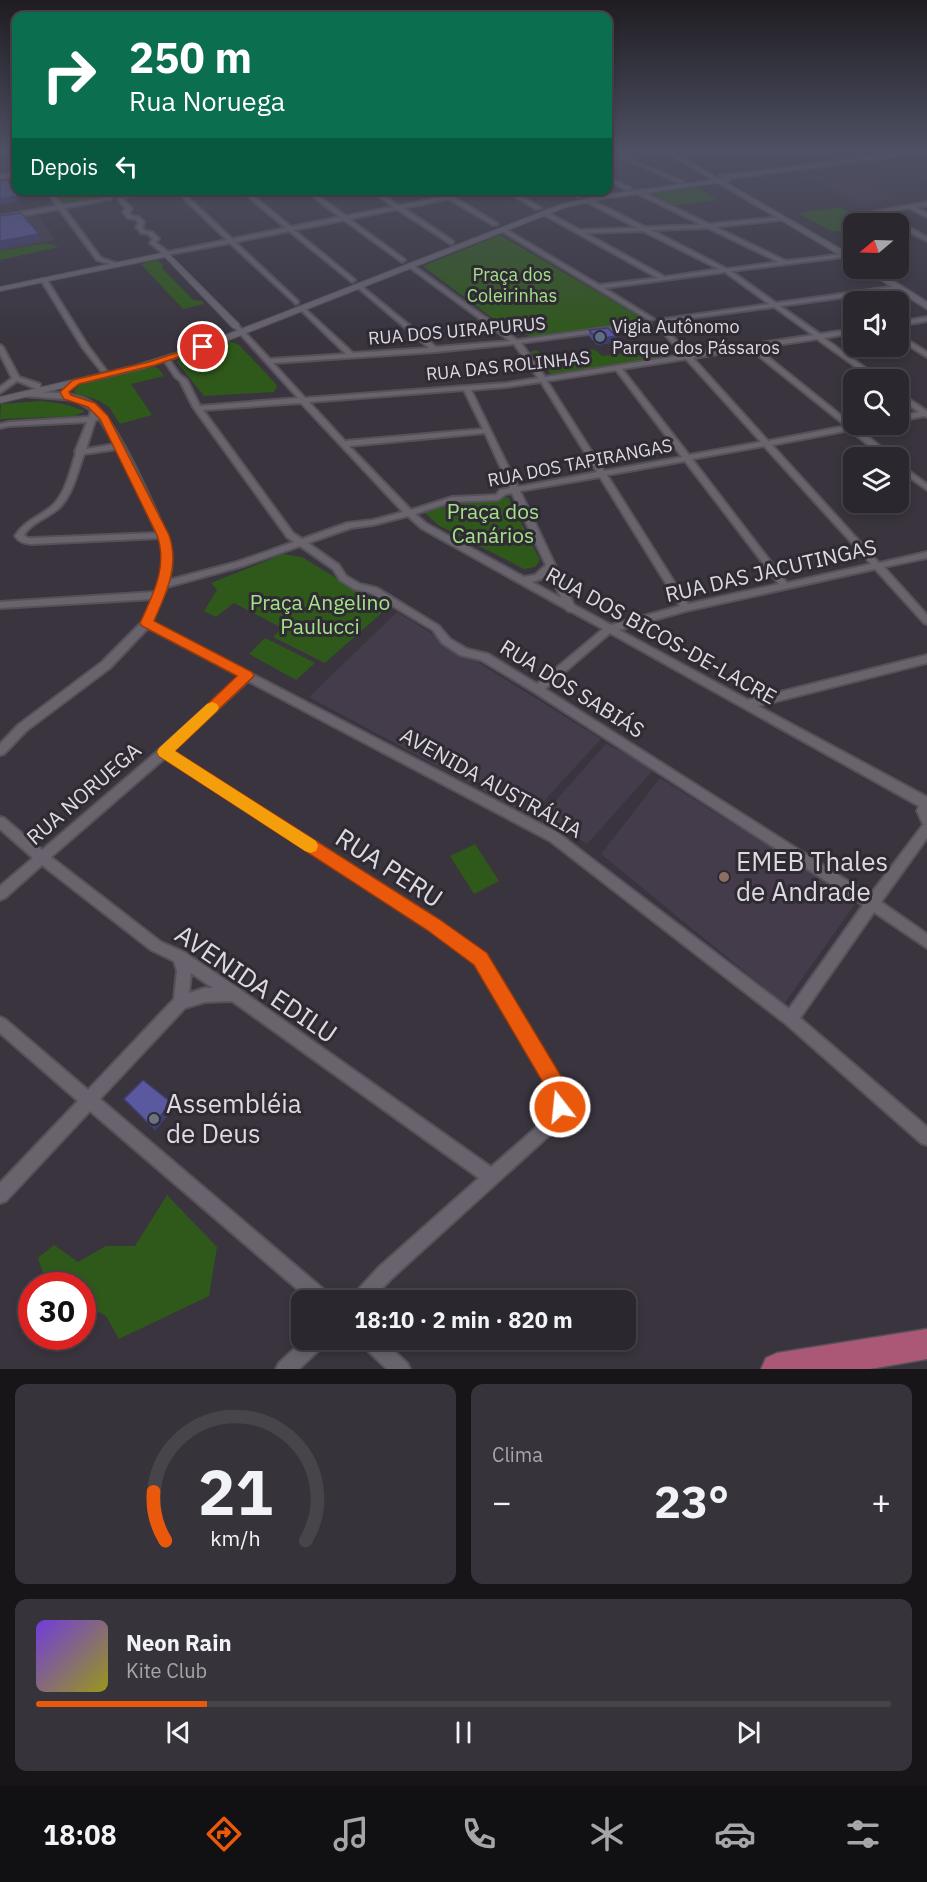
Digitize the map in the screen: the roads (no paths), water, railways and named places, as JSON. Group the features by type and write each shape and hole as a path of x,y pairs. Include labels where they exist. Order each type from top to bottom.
{"main road":[{"path":"776,215 843,255"},
{"path":"787,215 843,248"},
{"path":"884,279 927,306"},
{"path":"897,279 927,297"},
{"path":"777,1369 927,1344"}],"street":[{"path":"0,218 19,215"},
{"path":"67,215 99,259 113,264"},
{"path":"128,215 142,223 139,227 143,232 150,233 156,239 152,242 167,254"},
{"path":"204,215 296,302"},
{"path":"273,215 352,280"},
{"path":"340,215 402,260"},
{"path":"0,289 359,215"},
{"path":"409,215 451,242"},
{"path":"479,215 599,287 650,321 662,323 898,288"},
{"path":"239,329 296,302 402,260 495,224 527,215"},
{"path":"0,400 166,359 239,329 303,309 503,230 533,215"},
{"path":"548,215 665,279"},
{"path":"616,215 727,271 864,369"},
{"path":"685,215 786,263"},
{"path":"882,215 927,239"},
{"path":"578,232 708,226 780,218"},
{"name":"RUA DOS BICOS-DE-LACRE","path":"167,254 239,329 343,444 408,512 430,530 926,803"},
{"path":"599,287 843,255"},
{"path":"91,270 99,259"},
{"path":"411,266 516,342 543,380 686,608"},
{"path":"44,280 85,347 103,370"},
{"path":"359,286 435,350"},
{"path":"303,309 351,355"},
{"path":"909,322 927,319"},
{"name":"RUA DOS UIRAPURUS","path":"268,361 516,342 650,321"},
{"path":"662,323 768,445 927,621"},
{"name":"RUA DAS ROLINHAS","path":"199,408 467,388 543,380 843,333"},
{"path":"909,343 927,355"},
{"path":"0,392 37,386 200,344"},
{"path":"0,347 16,378 37,386"},
{"path":"753,347 843,419"},
{"name":"RUA DOS SABIÁS","path":"166,359 177,376 183,380 189,389 191,398 280,524 336,567 343,578 357,587 374,590 436,628 446,641 464,652 484,657 538,689 872,903 927,942"},
{"path":"618,368 785,586"},
{"path":"0,392 16,378"},
{"path":"70,398 65,394 65,390 76,382"},
{"path":"467,388 571,609"},
{"path":"0,751 22,728 106,665 147,623 161,590 168,554 163,535 105,418 91,405 70,398 28,394"},
{"path":"909,402 926,414"},
{"path":"95,410 66,494 62,500 24,528 20,532 21,539 32,541 163,535"},
{"path":"909,417 926,414"},
{"path":"1,426 105,418"},
{"name":"RUA DOS TAPIRANGAS","path":"0,604 161,590 350,525 367,525 435,506 445,501 498,497 503,492 843,430"},
{"path":"343,444 486,431"},
{"path":"862,435 877,447"},
{"path":"79,452 119,446"},
{"path":"909,474 927,488"},
{"name":"RUA DAS JACUTINGAS","path":"538,689 609,629 686,608 927,555"},
{"path":"522,581 538,577 551,566"},
{"name":"AVENIDA AUSTRÁLIA","path":"147,623 554,837 791,1019 927,1137"},
{"path":"749,704 927,659"},
{"name":"RUA NORUEGA","path":"0,894 164,752 247,676"},
{"name":"RUA PERU","path":"164,752 433,924 480,959 530,1040 561,1099 557,1116 550,1125 492,1177"},
{"path":"926,803 923,811 927,820"},
{"name":"AVENIDA EDILU","path":"0,822 41,857 156,946 179,957 234,994 492,1177"},
{"path":"791,1019 872,903 927,830"},
{"path":"179,957 184,971 182,1002"},
{"path":"0,1195 182,1002 205,995 234,994"},
{"path":"0,1024 311,1290"},
{"path":"369,1290 385,1273 492,1177"},
{"path":"285,1369 306,1350"},
{"path":"380,1350 401,1369"}],"place":[{"name":"Vigia Autônomo Parque dos Pássaros","path":"600,337"},
{"name":"EMEB Thales de Andrade","path":"724,877"},
{"name":"Assembléia de Deus","path":"154,1119"}],"park label":[{"name":"Praça dos Coleirinhas","path":"512,285"},
{"name":"Praça dos Canários","path":"493,524"},
{"name":"Praça Angelino Paulucci","path":"320,615"}]}
